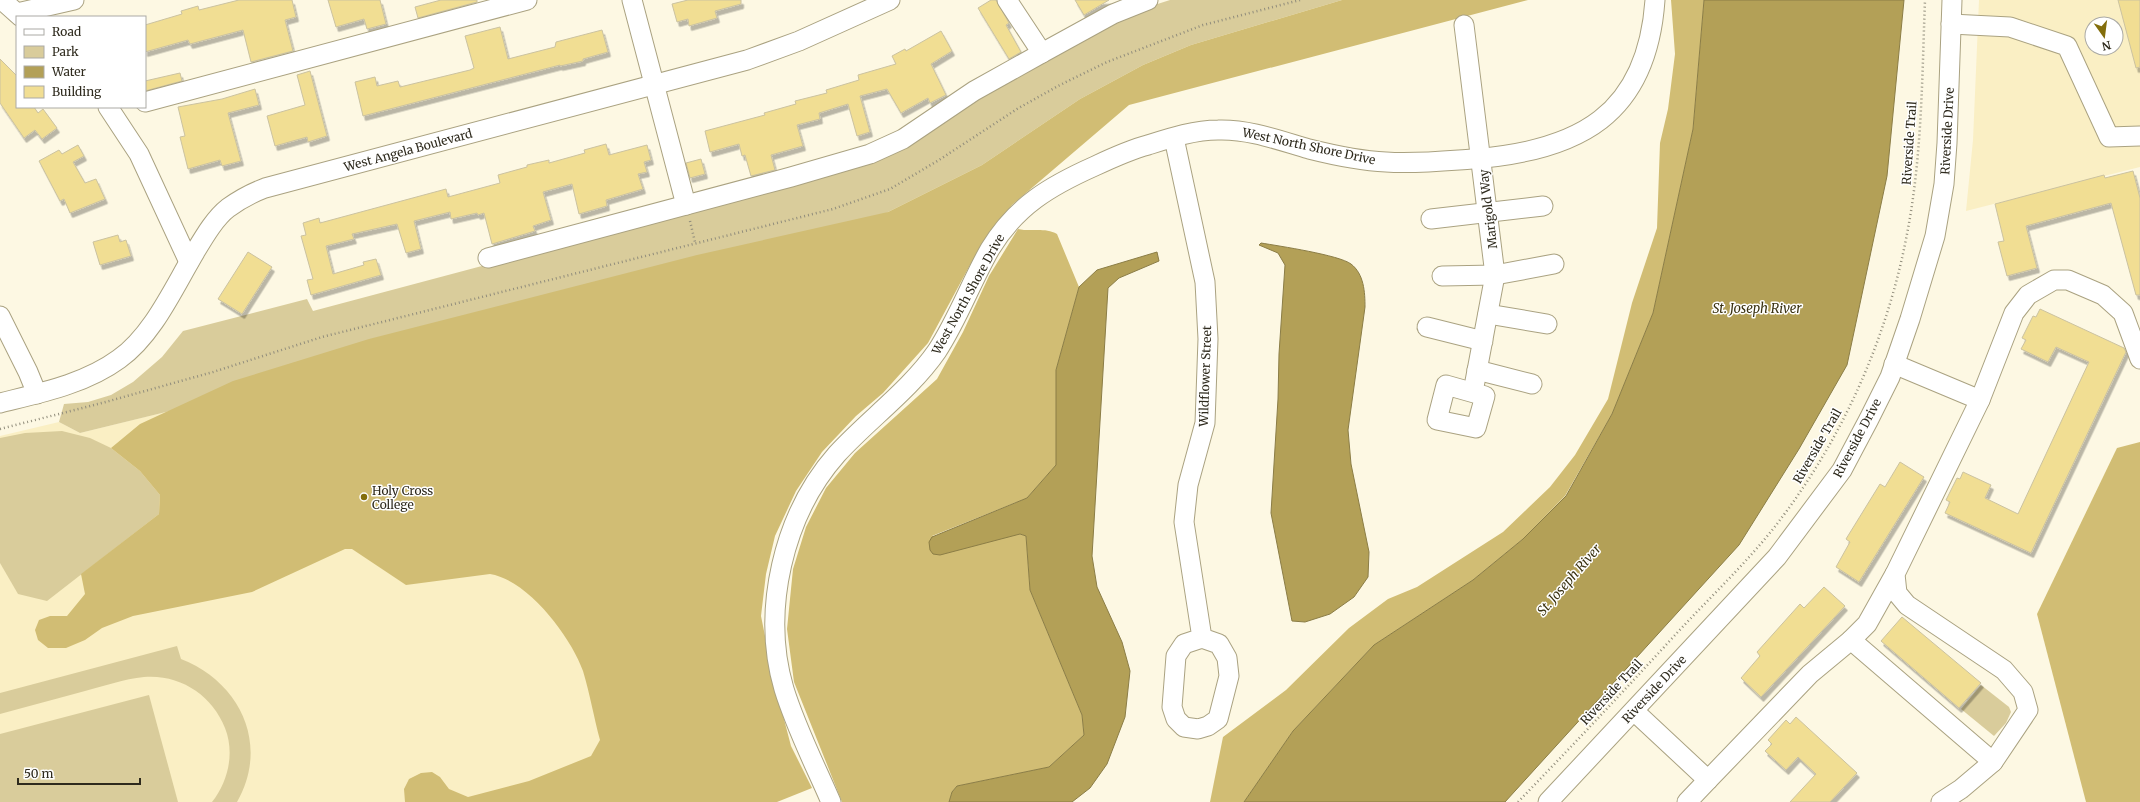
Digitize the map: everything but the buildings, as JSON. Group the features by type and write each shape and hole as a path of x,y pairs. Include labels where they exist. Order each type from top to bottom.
{"street":[{"path":"2,0 19,15 74,0"},
{"path":"146,102 527,0"},
{"path":"632,0 686,205"},
{"name":"West Angela Boulevard","path":"0,403 37,394 99,372 119,359 148,330 205,236 227,209 265,188 747,60 799,41 890,0"},
{"path":"1007,0 1042,53"},
{"path":"488,258 791,177 870,154 903,139 974,91 1042,53 1113,14 1148,0"},
{"name":"West North Shore Drive","path":"831,802 784,688 776,636 778,585 783,559 800,509 817,480 837,454 925,367 939,348 990,251 1014,217 1041,193 1060,182 1128,151 1198,131 1217,130 1248,132 1311,149 1384,162 1423,163 1482,158 1512,154 1549,146 1579,134 1607,115 1624,96 1638,75 1653,30 1655,0"},
{"name":"Riverside Drive","path":"1548,802 1777,557 1842,470 1872,412 1894,364 1935,236 1947,143 1952,0"},
{"path":"1951,24 2010,27 2067,46 2109,137 2140,136"},
{"name":"Marigold Way","path":"1464,25 1482,158 1495,275 1473,392"},
{"path":"115,108 189,262"},
{"name":"Wildflower Street","path":"1174,138 1206,289 1208,339 1205,423 1188,485 1184,522 1202,638"},
{"path":"1431,219 1488,211 1543,206"},
{"path":"1442,276 1495,275 1554,264"},
{"path":"1687,802 1810,674 1851,640 1866,624 1895,574 1980,400 2014,314 2028,295 2054,280 2068,280 2103,295 2123,313 2134,326 2140,359"},
{"path":"1488,314 1547,324"},
{"path":"0,316 28,372 37,394"},
{"path":"1427,327 1483,341"},
{"path":"1894,364 1980,400"},
{"path":"1478,370 1532,384"},
{"path":"1895,574 1897,593 1907,605 2004,670 2023,692 2028,710 1993,762 1961,789 1941,802"},
{"path":"1202,638 1219,644 1227,658 1229,676 1218,719 1208,726 1198,729 1184,727 1176,719 1172,707 1176,656 1184,644 1202,638"},
{"path":"1851,640 1993,762"},
{"path":"1634,711 1708,780"}],"path":[{"path":"0,429 102,404 213,372 322,337 833,209 890,189 939,160 1017,109 1058,86 1107,62 1203,26 1300,0"},
{"name":"Riverside Trail","path":"1518,802 1757,547 1800,492 1841,425 1862,382 1886,312 1907,235 1920,140 1925,0"}],"shaded area":[{"path":"1342,0 1528,0 1129,105 1012,205 970,265 928,343 883,393 856,416 822,452 796,491 775,536 766,574 761,616 774,681 791,746 812,788 777,802 405,802 404,789 409,779 421,773 432,772 440,777 449,789 468,797 529,781 591,756 600,740 583,671 569,642 533,598 504,578 490,574 406,585 352,549 345,549 252,592 133,616 102,628 85,640 66,648 48,648 38,640 35,630 39,620 50,616 67,616 85,594 81,574 159,514 160,495 140,471 111,448 140,424 233,381 369,339 697,255 888,212 982,165 1080,99 1143,65 1191,45"},
{"path":"1671,0 1704,0 1693,129 1653,313 1612,414 1565,496 1523,539 1473,580 1374,645 1293,731 1244,802 1210,802 1223,737 1286,690 1349,628 1388,599 1417,587 1503,532 1550,487 1575,455 1608,399 1632,303 1657,228 1660,143 1668,109 1675,54"},
{"path":"1979,0 2140,0 2140,167 1966,211 1973,140"},
{"path":"1018,229 1043,230 1057,234 1079,287 1056,370 1056,465 1027,498 932,536 1020,534 1026,536 1030,590 1082,715 1084,735 1049,767 957,786 952,792 949,802 842,802 794,682 787,629 793,569 806,527 826,488 855,453 937,379 963,332 989,276"},
{"name":"Holy Cross College","path":"381,359 714,802 0,802 0,436 59,422 80,433"},
{"path":"2140,442 2140,802 2086,802 2037,614 2117,448"}],"green space":[{"path":"1170,0 1342,0 1191,45 1143,65 1080,99 982,165 888,212 827,250 80,433 59,422 64,404 88,402 111,395 133,382 162,357 183,331 307,299 313,311 766,190 878,158 1035,67 1145,8"},
{"path":"62,431 90,438 111,448 140,471 160,495 159,514 47,601 18,594 0,563 0,438 25,433"},
{"path":"177,646 181,659 202,669 219,683 233,699 244,717 249,737 250,758 246,780 237,802 212,802 218,794 226,776 230,757 228,738 219,716 212,706 193,689 182,683 157,677 137,678 0,714 0,693"},
{"path":"1981,685 2009,707 2011,712 2006,723 1994,736 1961,709"},
{"path":"149,695 178,802 0,802 0,734"}],"water":[{"name":"St. Joseph River","path":"1704,0 1904,0 1887,176 1847,365 1799,449 1739,545 1505,802 1244,802 1293,731 1374,645 1473,580 1523,539 1566,496 1612,414 1653,313 1693,129"},
{"path":"1261,243 1334,257 1351,264 1359,273 1365,295 1365,307 1348,430 1351,464 1369,552 1368,577 1354,597 1330,614 1305,622 1292,621 1271,513 1285,265 1278,253 1259,245"},
{"path":"1157,252 1159,261 1119,278 1108,288 1092,556 1097,587 1122,642 1130,671 1125,717 1107,764 1090,788 1072,802 949,802 952,792 957,786 1049,767 1084,735 1082,715 1030,590 1026,536 1020,534 940,555 933,554 930,550 929,542 932,537 1027,498 1056,465 1056,370 1079,287 1097,270"}],"place":[{"name":"Holy Cross College","path":"364,497"}]}
